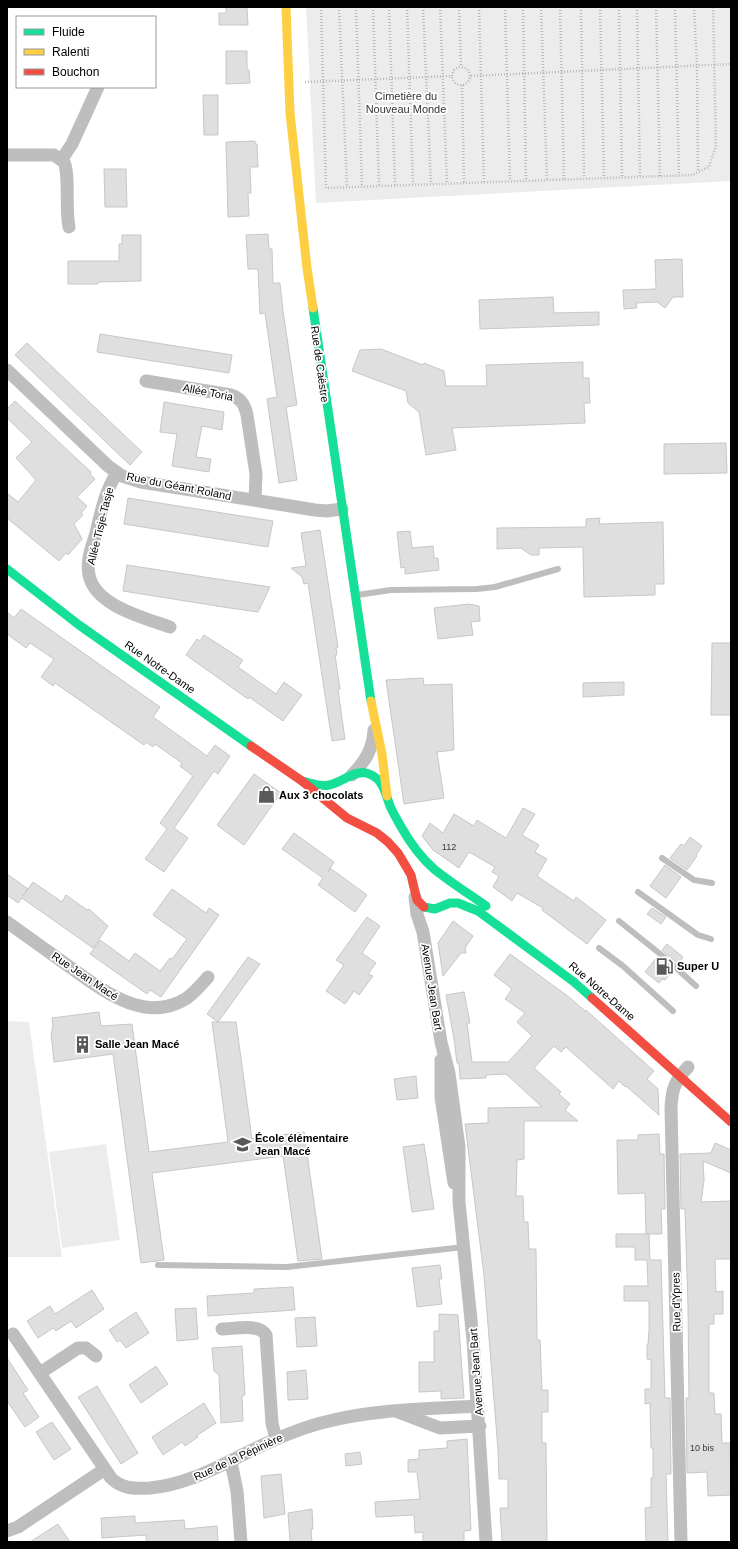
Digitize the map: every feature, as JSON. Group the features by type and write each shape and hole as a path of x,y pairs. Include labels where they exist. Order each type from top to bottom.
{"main road":[{"name":"Rue de Caëstre","path":"286,7 290,113 307,268 355,595 374,718 382,754 387,796"},
{"name":"Rue Notre-Dame","path":"7,569 79,625 302,782 350,820 373,830 398,852 411,875 417,901 423,906 430,910 455,903 468,906 485,914 502,926 686,1069 731,1122"},
{"name":"Rue Notre-Dame","path":"302,782 325,785 334,784 349,777 366,773 375,777 384,787 396,819 412,844 429,864 506,920"},
{"path":"340,812 337,807 337,795 349,777"},
{"path":"441,907 450,899 452,889 451,883 447,878"}],"street":[{"path":"62,159 72,144 98,88"},
{"path":"7,155 51,155 62,159 65,164 66,171 66,209 69,227"},
{"name":"Rue du Géant Roland","path":"7,370 117,473 135,481 315,510 327,511 342,509"},
{"name":"Allée Toria","path":"146,381 231,394 240,399 246,410 249,430 256,480 255,500"},
{"name":"Allée Tisje-Tasje","path":"117,473 107,490 89,558 89,574 91,581 99,593 111,603 170,627"},
{"name":"Rue de Caëstre","path":"349,777 360,767 370,750 374,718"},
{"name":"Avenue Jean Bart","path":"414,893 417,914 423,932 441,1042 449,1073 459,1147 459,1202 470,1303 480,1426 486,1542"},
{"name":"Avenue Jean Bart","path":"423,932 427,921 441,907"},
{"name":"Rue Jean Macé","path":"7,923 92,982 126,1003 157,1007 179,1002 191,994 208,977"},
{"name":"Rue d'Ypres","path":"681,1542 671,1108 674,1088 686,1069"},
{"path":"222,1330 257,1328 262,1329 265,1332 268,1347 272,1423 276,1439"},
{"name":"Rue de la Pépinière","path":"13,1334 111,1478 120,1485 138,1489 167,1486 189,1480 231,1462 276,1439 325,1422 352,1416 422,1409 478,1406"},
{"path":"40,1373 78,1348 86,1348 96,1356"},
{"name":"Rue de la Pépinière","path":"396,1412 440,1428 480,1426"},
{"path":"231,1462 237,1491 241,1542"},
{"path":"7,1531 18,1527 105,1469"}],"lane":[{"path":"355,595 391,590 477,589 495,587 558,569"},
{"path":"662,858 694,880 712,883"},
{"path":"638,892 698,935 711,939"},
{"path":"619,921 664,957 696,986"},
{"path":"599,948 623,966 673,1011"},
{"path":"158,1265 287,1267 464,1247"}],"path":[{"path":"321,7 326,188 679,175 692,174 709,167 716,146 713,7"},
{"path":"339,7 347,187"},
{"path":"356,7 360,80 362,186"},
{"path":"373,7 378,186"},
{"path":"389,7 395,185"},
{"path":"407,7 413,184"},
{"path":"423,7 431,184"},
{"path":"440,7 446,183"},
{"path":"459,7 462,67"},
{"path":"479,7 484,182"},
{"path":"505,7 510,181"},
{"path":"523,7 526,180"},
{"path":"542,7 547,180"},
{"path":"560,7 564,179"},
{"path":"581,7 584,178"},
{"path":"600,7 604,178"},
{"path":"619,7 622,177"},
{"path":"637,7 640,176"},
{"path":"656,7 659,67 660,176"},
{"path":"675,7 678,66 679,175"},
{"path":"694,7 697,66 698,172"},
{"path":"471,76 731,64"},
{"path":"462,67 468,69 471,76 469,81 462,85 454,82 452,76 456,68 462,67"},
{"path":"289,83 452,76"},
{"path":"462,85 464,183"}],"green space":[{"name":"Cimetière du Nouveau Monde","path":"306,7 731,7 731,181 316,203"},
{"path":"7,1021 29,1022 62,1257 7,1257"},
{"path":"106,1144 120,1240 62,1248 49,1152"}],"building":[{"path":"226,7 247,7 248,25 219,25 219,13 226,13"},
{"path":"226,51 247,51 247,70 249,70 250,83 226,84"},
{"path":"203,95 218,95 218,135 204,135"},
{"path":"255,141 255,144 257,144 258,167 250,167 251,193 248,193 249,216 228,217 226,142"},
{"path":"104,169 126,169 127,207 105,207"},
{"path":"268,234 269,249 272,249 273,283 280,283 297,405 286,407 297,480 279,483 267,399 277,397 265,313 260,314 258,269 248,269 246,235"},
{"path":"122,235 141,235 141,281 98,282 98,284 68,284 68,261 119,261 119,244 122,244"},
{"path":"682,259 683,297 673,297 665,308 657,302 636,303 637,308 624,309 623,290 656,289 655,260"},
{"path":"553,297 554,313 599,312 599,325 480,329 479,300"},
{"path":"100,334 232,355 229,373 97,352"},
{"path":"27,343 142,452 130,465 15,355"},
{"path":"381,349 423,365 424,363 444,371 446,386 487,386 486,365 583,362 583,378 589,378 590,403 584,403 585,423 452,428 456,450 426,455 419,412 408,403 406,391 352,371 360,350"},
{"path":"15,401 91,472 90,474 95,479 77,497 87,506 81,513 83,515 74,524 82,539 68,555 66,553 59,561 7,518 7,493 18,502 36,480 16,458 32,442 7,418 7,409"},
{"path":"164,402 224,412 222,430 202,426 196,457 211,459 209,472 172,466 177,434 160,432"},
{"path":"726,443 727,473 664,474 664,444"},
{"path":"128,498 273,521 268,547 124,524"},
{"path":"600,518 599,524 663,522 664,584 655,584 655,595 584,597 583,547 539,548 539,555 531,555 521,548 497,549 497,528 586,527 586,519"},
{"path":"320,530 338,647 336,648 337,655 335,655 345,739 332,741 308,583 304,584 302,577 291,568 306,566 301,533"},
{"path":"410,531 412,548 433,546 434,558 438,558 439,570 405,574 405,567 401,568 397,532"},
{"path":"127,565 270,587 258,612 216,606 123,591"},
{"path":"469,604 479,606 480,621 471,622 473,635 438,639 434,608"},
{"path":"21,609 160,707 153,717 207,756 215,745 230,756 218,774 214,771 174,828 188,838 164,872 145,859 167,829 160,823 193,776 180,766 182,763 155,744 153,747 146,742 144,745 55,683 53,686 41,677 54,659 30,643 26,648 7,634 7,612 14,618"},
{"path":"204,635 243,660 238,667 276,694 284,682 302,695 283,721 249,697 248,699 186,655 197,639 200,641"},
{"path":"712,643 731,643 731,715 711,715"},
{"path":"423,678 424,685 452,684 454,750 437,752 444,798 404,804 386,680"},
{"path":"624,682 624,695 583,697 583,683"},
{"path":"254,774 281,793 244,845 217,825"},
{"path":"523,808 535,814 522,835 539,845 535,852 547,859 537,876 574,901 576,897 606,920 587,944 542,910 543,908 517,893 512,901 493,887 499,876 492,872 495,867 469,852 459,868 433,850 422,836 430,823 443,833 454,814 474,826 477,820 506,838"},
{"path":"294,833 334,862 330,868 367,895 355,912 318,885 323,878 282,849"},
{"path":"690,837 702,846 687,870 670,858 681,844 684,846"},
{"path":"665,865 681,877 666,898 650,886"},
{"path":"7,874 28,889 33,882 62,902 66,895 87,910 89,909 108,926 93,948 22,898 18,903 7,895"},
{"path":"172,889 206,913 209,908 219,915 161,997 150,990 147,994 90,954 100,940 129,961 135,953 160,971 170,958 172,959 187,939 153,915"},
{"path":"652,908 666,917 661,924 647,914"},
{"path":"367,917 380,926 362,953 376,963 368,974 373,976 359,995 354,991 345,1004 326,991 344,965 336,960"},
{"path":"453,921 473,936 465,948 466,953 461,953 443,976 438,943"},
{"path":"667,944 683,957 678,964 662,950"},
{"path":"510,954 569,997 585,1011 586,1010 654,1071 647,1079 658,1089 659,1115 619,1081 613,1089 566,1047 561,1052 554,1046 534,1068 561,1092 559,1094 570,1104 565,1110 578,1121 524,1121 524,1159 517,1160 516,1196 523,1196 524,1222 528,1222 529,1249 536,1249 537,1340 540,1340 542,1390 548,1390 548,1412 542,1412 542,1443 546,1443 547,1542 502,1542 500,1508 508,1508 508,1479 499,1479 484,1275 465,1124 488,1123 488,1108 542,1107 506,1074 486,1075 486,1078 460,1079 459,1063 457,1063 446,995 464,992 470,1023 467,1023 472,1062 508,1062 532,1036 517,1022 525,1013 505,999 512,989 494,975"},
{"path":"248,957 260,964 218,1022 207,1014"},
{"path":"657,957 673,971 665,980 662,979 659,983 645,972"},
{"path":"99,1012 101,1026 132,1024 149,1152 228,1142 212,1022 236,1022 252,1139 304,1132 322,1259 298,1261 283,1156 152,1173 164,1260 141,1263 113,1054 54,1062 51,1033 53,1028 52,1018"},
{"path":"416,1076 418,1098 397,1100 394,1079"},
{"path":"659,1134 660,1154 664,1154 665,1209 661,1209 662,1234 646,1234 645,1193 618,1194 617,1140 638,1140 638,1135"},
{"path":"715,1143 731,1150 731,1173 703,1161 704,1180 701,1202 731,1201 731,1259 715,1259 716,1292 723,1291 723,1314 714,1314 714,1324 709,1324 709,1393 714,1393 715,1414 721,1414 722,1443 730,1443 731,1495 708,1496 707,1472 687,1473 686,1398 689,1398 688,1307 685,1209 681,1209 680,1154 711,1153"},
{"path":"424,1144 434,1209 412,1212 403,1147"},
{"path":"616,1234 649,1234 650,1260 661,1260 665,1398 670,1398 671,1474 666,1474 668,1542 646,1542 645,1508 651,1507 651,1478 653,1478 650,1403 645,1404 645,1389 651,1389 651,1360 647,1359 649,1301 624,1301 624,1286 648,1286 647,1260 635,1260 635,1247 616,1247"},
{"path":"440,1265 442,1279 439,1279 442,1304 417,1307 412,1268"},
{"path":"293,1287 295,1310 208,1316 207,1296 254,1293 254,1289"},
{"path":"92,1290 104,1309 76,1328 71,1321 56,1331 53,1328 38,1338 27,1321 50,1306 55,1314"},
{"path":"196,1308 198,1339 177,1341 175,1309"},
{"path":"136,1312 149,1333 126,1348 120,1340 117,1342 109,1330"},
{"path":"439,1314 458,1315 464,1398 441,1399 441,1391 419,1392 419,1362 434,1362 434,1331 439,1331"},
{"path":"315,1317 317,1346 297,1347 295,1318"},
{"path":"242,1346 245,1395 242,1396 243,1421 221,1423 219,1375 214,1371 212,1348"},
{"path":"7,1358 28,1390 23,1393 39,1417 25,1427 7,1401"},
{"path":"156,1366 168,1384 141,1403 129,1385"},
{"path":"306,1370 308,1399 288,1400 287,1372"},
{"path":"97,1386 138,1453 121,1464 78,1397"},
{"path":"204,1403 216,1423 196,1436 198,1437 185,1446 182,1442 163,1455 152,1437"},
{"path":"52,1422 71,1449 54,1460 36,1432"},
{"path":"467,1439 471,1530 464,1531 464,1542 423,1542 423,1532 415,1533 414,1515 376,1517 375,1502 420,1499 417,1472 408,1472 408,1460 419,1459 419,1450 447,1448 447,1441"},
{"path":"360,1452 362,1464 346,1466 345,1454"},
{"path":"281,1474 285,1514 264,1518 261,1476"},
{"path":"312,1509 312,1542 290,1542 288,1513"},
{"path":"135,1516 135,1523 184,1520 185,1529 217,1526 218,1542 146,1542 146,1535 102,1538 101,1518"},
{"path":"58,1524 70,1542 30,1542"}],"traffic: fast":[{"path":"313,308 371,701"},
{"path":"7,569 79,625 251,746"},
{"path":"302,781 322,786 334,784 357,773 372,775 380,782 400,825 419,854 440,874 486,906"},
{"path":"424,907 435,909 450,903 458,903 478,911 574,982 592,998"}],"traffic: slow":[{"path":"286,7 290,113 307,268 313,308"},
{"path":"371,701 382,754 387,796"}],"traffic: jam":[{"path":"251,746 302,781 347,818 377,833 388,842 398,853 411,875 417,900 424,907"},
{"path":"592,998 731,1122"}],"place":[{"name":"Aux 3 chocolats","path":"266,795"},
{"name":"Super U","path":"664,966"},
{"name":"Salle Jean Macé","path":"82,1044"},
{"name":"École élémentaire Jean Macé","path":"242,1144"}]}
